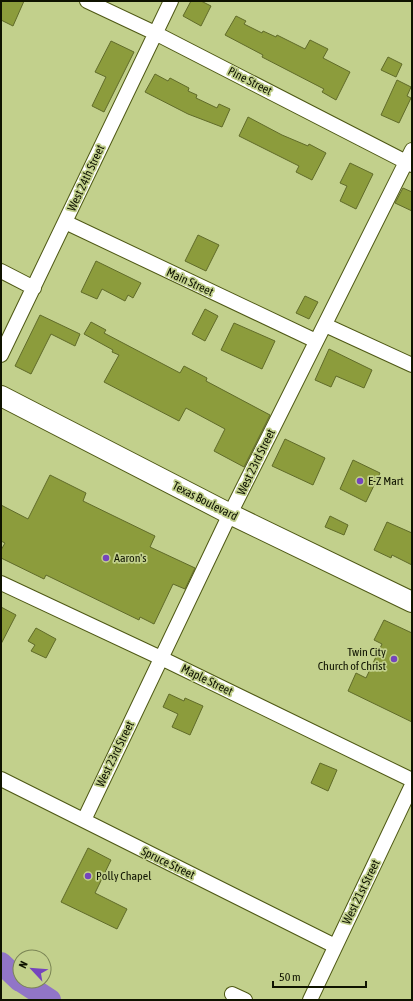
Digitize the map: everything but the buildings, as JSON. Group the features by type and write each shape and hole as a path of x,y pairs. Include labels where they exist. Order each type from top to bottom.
{"main road":[{"name":"Texas Boulevard","path":"1,396 230,514 412,602"}],"street":[{"name":"Pine Street","path":"87,1 410,159"},
{"name":"West 24th Street","path":"1,354 171,1"},
{"name":"West 23rd Street","path":"84,820 230,514 410,159"},
{"name":"Main Street","path":"65,222 316,342"},
{"path":"1,271 34,288"},
{"path":"325,325 412,365"},
{"name":"Maple Street","path":"1,583 161,658 412,780"},
{"name":"Spruce Street","path":"1,779 335,946"},
{"name":"West 21st Street","path":"310,1000 412,785"}],"waterway":[{"path":"1,963 12,973"},
{"path":"33,989 50,1000"}],"place":[{"name":"E-Z Mart","path":"360,481"},
{"name":"Aaron's","path":"106,558"},
{"name":"Twin City Church of Christ","path":"394,659"},
{"name":"Polly Chapel","path":"88,876"}]}
